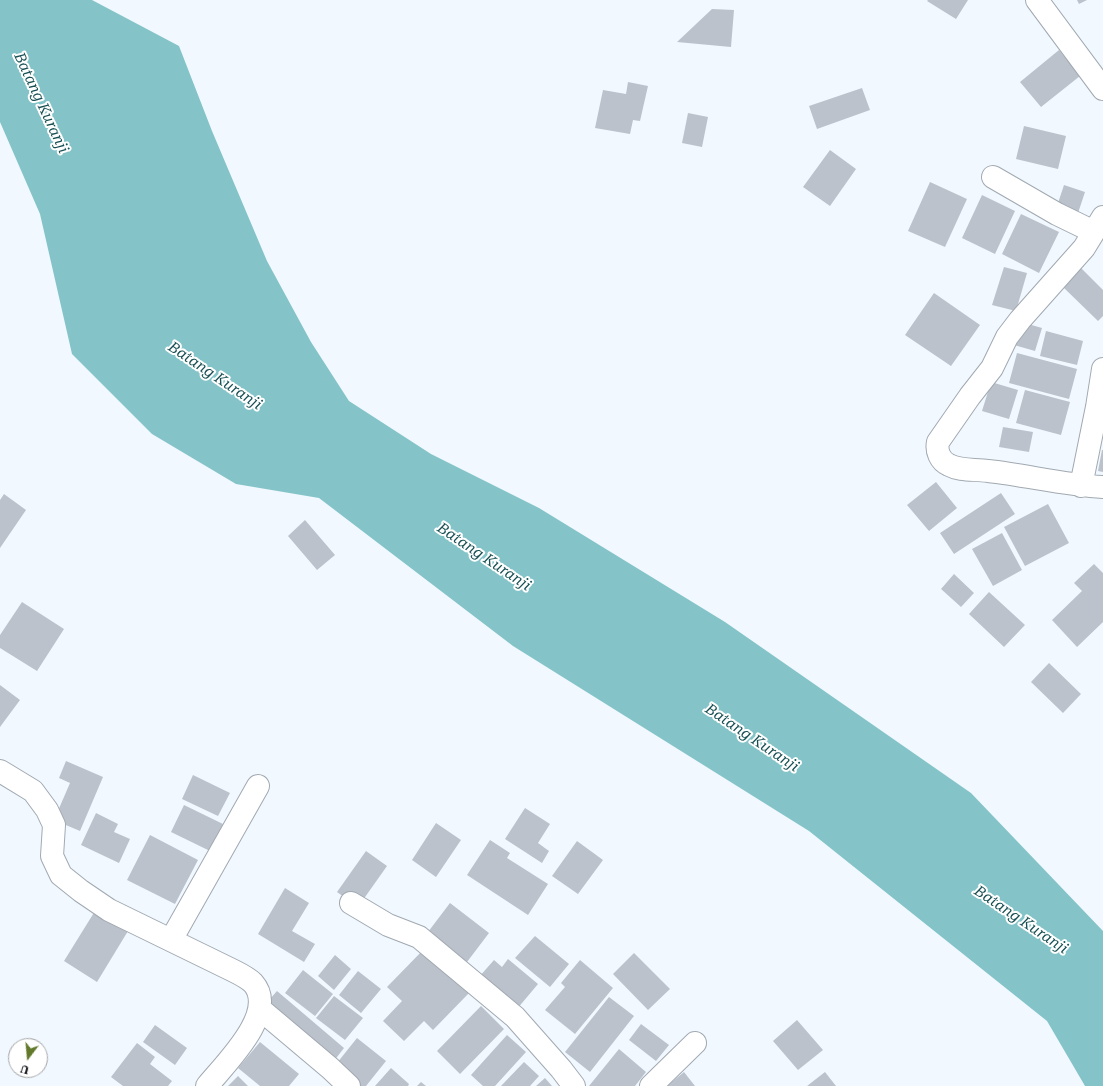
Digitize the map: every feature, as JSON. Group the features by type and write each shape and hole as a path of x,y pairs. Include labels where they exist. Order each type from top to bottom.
{"street":[{"path":"1037,0 1103,89"},
{"path":"993,176 1057,214 1099,224 1084,248 1020,320 1007,337 992,368 970,396 938,442 937,450 948,465 960,469 988,471 1081,486 1103,487"},
{"path":"1081,486 1103,369"},
{"path":"0,771 33,791 47,810 54,825 52,856 61,876 109,910 143,928 234,971 252,982 258,991 260,1009 250,1033 206,1086"},
{"path":"171,940 258,786"},
{"path":"351,903 388,925 420,937 515,1016 574,1086"},
{"path":"260,1009 349,1086"},
{"path":"651,1086 695,1043"}],"water":[{"name":"Batang Kuranji","path":"0,0 92,0 179,46 212,131 267,261 311,342 349,401 431,454 539,508 725,622 971,793 1103,931 1103,1086 1085,1086 1047,1021 809,831 513,646 319,498 236,484 152,434 72,354 40,214 0,122"}],"building":[{"path":"968,0 956,19 927,1"},
{"path":"1077,0 1087,0 1079,4"},
{"path":"712,9 734,10 731,47 677,42"},
{"path":"1059,50 1080,76 1041,107 1020,82"},
{"path":"628,82 648,86 640,121 633,120 630,134 595,128 603,90 626,94"},
{"path":"862,88 870,110 817,129 809,106"},
{"path":"688,113 708,117 702,147 682,143"},
{"path":"1024,126 1066,136 1058,169 1016,159"},
{"path":"830,150 856,169 830,206 803,187"},
{"path":"930,182 967,199 945,247 908,231"},
{"path":"1064,185 1085,192 1078,213 1057,206"},
{"path":"982,195 1015,211 995,254 962,238"},
{"path":"1021,214 1059,232 1039,273 1002,254"},
{"path":"1004,267 1027,273 1016,311 992,305"},
{"path":"1081,268 1103,290 1103,316 1098,321 1063,287"},
{"path":"934,293 980,325 951,366 905,335"},
{"path":"1021,322 1042,328 1035,351 1014,345"},
{"path":"1046,331 1083,341 1077,365 1040,356"},
{"path":"1017,353 1077,369 1069,399 1009,383"},
{"path":"991,382 1018,390 1009,419 982,411"},
{"path":"1025,390 1070,402 1061,435 1016,423"},
{"path":"1003,427 1033,432 1029,452 999,447"},
{"path":"1103,450 1103,472 1098,471"},
{"path":"936,482 957,508 929,531 907,505"},
{"path":"1001,493 1015,514 954,554 940,533"},
{"path":"4,494 26,510 0,548 0,500"},
{"path":"1048,504 1069,543 1025,566 1004,527"},
{"path":"305,520 335,555 317,570 288,536"},
{"path":"1002,533 1022,570 993,586 972,549"},
{"path":"1094,564 1103,573 1103,622 1077,647 1052,620 1082,591 1074,583"},
{"path":"954,574 974,593 961,607 941,589"},
{"path":"989,592 1025,625 1004,647 969,614"},
{"path":"22,602 64,629 37,671 0,648 0,635"},
{"path":"1049,663 1081,694 1063,713 1031,682"},
{"path":"0,685 20,700 0,727"},
{"path":"66,761 103,777 80,831 54,820 70,783 59,778"},
{"path":"193,775 230,793 218,816 182,799"},
{"path":"184,805 223,824 210,851 171,832"},
{"path":"525,808 550,824 538,843 549,851 542,863 505,839"},
{"path":"96,813 118,824 114,832 130,839 119,863 81,845"},
{"path":"436,823 461,840 436,877 412,860"},
{"path":"150,835 198,860 175,904 127,880"},
{"path":"490,840 510,853 507,858 548,884 528,915 467,875"},
{"path":"577,841 603,860 578,894 552,876"},
{"path":"366,851 387,866 358,907 337,892"},
{"path":"285,888 309,903 292,931 315,944 304,962 258,934"},
{"path":"450,903 489,933 467,962 428,932"},
{"path":"95,911 128,931 97,982 64,961"},
{"path":"535,936 569,964 550,987 515,958"},
{"path":"424,949 469,993 433,1030 424,1021 404,1041 383,1021 402,1001 387,987"},
{"path":"634,953 670,989 648,1010 613,974"},
{"path":"335,955 351,969 334,990 318,976"},
{"path":"508,959 538,984 517,1009 479,977 494,960 502,967"},
{"path":"580,960 613,988 575,1034 545,1010 565,987 561,983"},
{"path":"303,970 333,994 315,1016 285,993"},
{"path":"358,971 381,989 361,1013 339,995"},
{"path":"277,991 344,1048 330,1066 262,1008"},
{"path":"334,996 363,1018 345,1040 316,1018"},
{"path":"609,997 634,1016 590,1072 565,1052"},
{"path":"481,1006 504,1029 460,1074 437,1051"},
{"path":"797,1020 823,1050 798,1070 773,1041"},
{"path":"641,1024 669,1045 656,1061 629,1040"},
{"path":"155,1025 187,1048 175,1065 143,1042"},
{"path":"507,1035 526,1052 495,1086 483,1086 471,1075"},
{"path":"357,1038 386,1061 366,1086 356,1086 333,1068"},
{"path":"260,1042 299,1074 289,1086 260,1086 238,1068"},
{"path":"137,1043 155,1057 150,1064 172,1081 168,1086 123,1086 111,1077"},
{"path":"619,1049 646,1072 635,1086 589,1086"},
{"path":"524,1062 539,1076 530,1086 501,1086"},
{"path":"391,1068 409,1084 408,1086 375,1086"},
{"path":"684,1072 695,1086 667,1086"},
{"path":"825,1072 836,1086 807,1086"},
{"path":"238,1076 248,1086 228,1086"},
{"path":"545,1078 552,1086 536,1086"},
{"path":"421,1082 426,1086 417,1086"}]}
